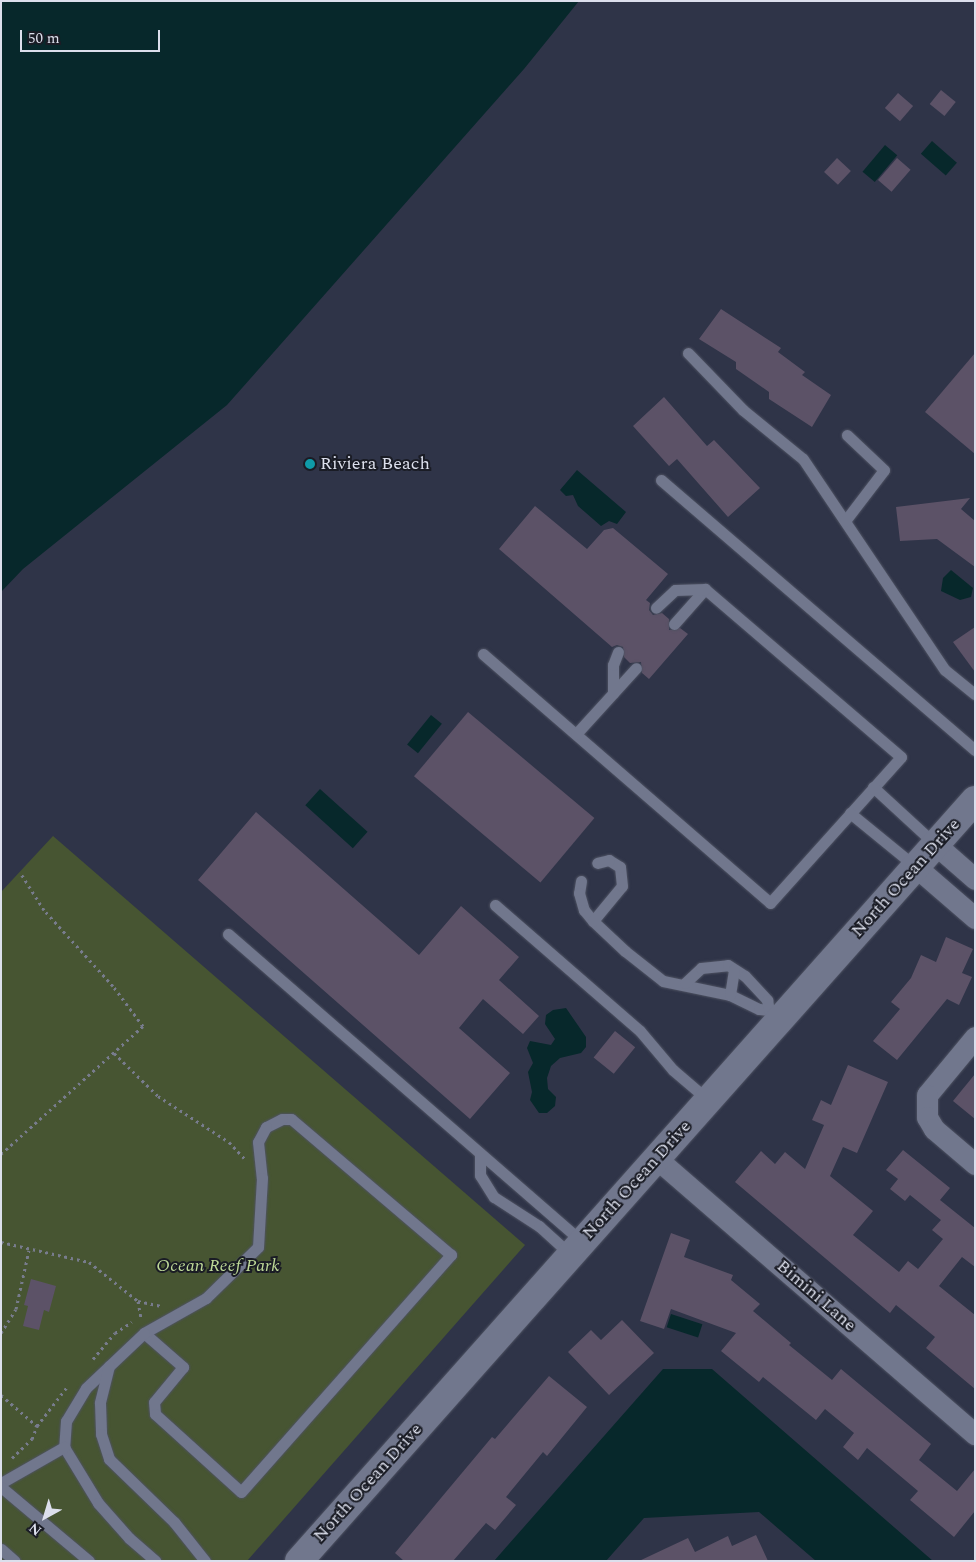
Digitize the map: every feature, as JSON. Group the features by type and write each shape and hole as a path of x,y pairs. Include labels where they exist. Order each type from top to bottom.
{"main road":[{"name":"North Ocean Drive","path":"299,1561 708,1100 774,1015 916,866 975,800"}],"street":[{"path":"935,844 975,879"},
{"path":"916,866 975,918"},
{"path":"975,1037 927,1095 927,1117 934,1129 975,1164"},
{"name":"Bimini Lane","path":"656,1158 975,1434"}],"lane":[{"path":"688,353 743,410 803,459 945,670 975,694"},
{"path":"844,521 884,470 847,435"},
{"path":"660,480 975,750"},
{"path":"483,654 770,903 901,757 705,590 675,590 656,608"},
{"path":"674,624 705,590"},
{"path":"613,694 612,665 618,652"},
{"path":"576,734 636,668"},
{"path":"873,787 935,844"},
{"path":"850,813 916,866"},
{"path":"594,921 622,886 620,867 609,860 597,863"},
{"path":"581,881 579,893 584,910 625,951 663,981 685,983 696,989 730,995 774,1015"},
{"path":"495,905 640,1031 673,1070 708,1100"},
{"path":"228,934 480,1154 521,1186 576,1248"},
{"path":"685,983 701,968 711,965 728,965 767,1000 774,1015"},
{"path":"730,995 734,969"},
{"path":"144,1333 183,1367 154,1402 155,1414 241,1492 451,1256 292,1119 282,1119 266,1127 258,1142 262,1178 258,1247 206,1298 144,1333 86,1388 66,1421 64,1447 98,1503 129,1538 155,1561"},
{"path":"480,1154 480,1175 494,1197 576,1248"},
{"path":"110,1365 100,1403 101,1434 109,1459 174,1522 205,1561"},
{"path":"64,1447 1,1485 89,1561"},
{"path":"1,1549 15,1561"}],"path":[{"path":"1,1154 143,1026 113,986 44,910 20,872"},
{"path":"114,1053 158,1096 229,1142 262,1178"},
{"path":"1,1242 89,1262 138,1301 144,1333"},
{"path":"1,1333 16,1309 30,1250"},
{"path":"1,1395 37,1426"}],"green space":[{"name":"Ocean Reef Park","path":"53,836 525,1245 247,1561 1,1561 1,892"}],"shaded area":[{"path":"1,1 579,1 524,69 227,405 23,569 1,592"},
{"path":"932,141 957,163 946,175 921,154"},
{"path":"885,145 897,155 875,182 863,172"},
{"path":"577,470 626,512 617,524 609,521 601,526 578,506 573,495 566,496 560,490"},
{"path":"951,570 973,588 971,597 960,600 941,591 943,578"},
{"path":"431,715 442,724 418,753 407,745"},
{"path":"320,789 368,832 353,848 305,805"},
{"path":"566,1008 586,1037 586,1047 581,1053 560,1058 551,1066 547,1078 548,1089 556,1097 555,1106 547,1113 539,1113 530,1100 532,1092 528,1072 533,1063 527,1048 530,1041 551,1045 555,1039 545,1024 546,1015 553,1010"},
{"path":"671,1314 702,1324 698,1338 667,1327"},
{"path":"663,1369 712,1369 933,1561 816,1561 759,1512 644,1518 606,1561 494,1561"}],"building":[{"path":"941,90 956,102 944,116 930,104"},
{"path":"898,93 913,106 900,121 885,108"},
{"path":"837,158 851,171 838,185 824,172"},
{"path":"897,158 911,170 892,192 878,180"},
{"path":"721,309 781,348 778,352 805,372 802,375 831,395 812,427 769,399 769,392 736,369 736,362 699,339"},
{"path":"975,353 975,454 925,412"},
{"path":"664,397 707,446 714,440 760,488 728,517 677,459 669,466 633,426"},
{"path":"970,498 961,509 975,521 975,567 937,539 900,541 896,507"},
{"path":"535,506 587,549 604,530 613,528 668,574 646,600 650,603 649,610 653,615 662,613 669,619 669,630 680,628 688,634 649,679 642,673 641,662 630,663 624,657 623,647 617,645 612,647 499,549"},
{"path":"975,627 975,672 953,642"},
{"path":"468,712 594,818 540,882 414,776"},
{"path":"256,812 419,955 461,906 519,957 499,980 539,1016 523,1034 483,999 459,1028 510,1073 470,1119 198,880"},
{"path":"946,937 973,949 962,973 972,977 959,1005 947,999 897,1060 873,1041 900,1009 891,1002 911,978 921,955 936,962"},
{"path":"615,1031 635,1047 614,1074 594,1057"},
{"path":"848,1065 888,1082 857,1153 843,1147 830,1176 873,1211 853,1235 899,1272 908,1261 918,1269 943,1239 932,1230 941,1220 910,1195 905,1201 890,1189 898,1179 886,1170 903,1150 950,1188 940,1200 975,1228 975,1267 962,1257 939,1286 975,1315 975,1389 926,1348 935,1337 896,1305 890,1313 735,1182 761,1151 775,1164 785,1152 805,1169 824,1125 812,1120 821,1100 831,1105"},
{"path":"975,1074 975,1119 953,1101"},
{"path":"671,1233 690,1240 684,1257 733,1275 731,1280 760,1304 753,1311 791,1343 789,1345 832,1380 841,1369 931,1444 919,1460 957,1491 975,1469 975,1511 954,1537 910,1500 918,1491 867,1448 858,1460 843,1447 854,1433 825,1409 816,1420 763,1377 759,1382 721,1351 736,1333 671,1309 664,1329 640,1321"},
{"path":"31,1279 56,1286 49,1312 44,1310 39,1330 23,1326 28,1306 24,1305"},
{"path":"622,1320 654,1353 609,1395 568,1352 591,1330 601,1340"},
{"path":"549,1376 587,1407 547,1456 543,1452 506,1497 516,1505 495,1530 486,1523 453,1561 404,1561 395,1553 492,1437 495,1439"},
{"path":"756,1535 768,1561 639,1561 688,1538 695,1552 728,1536 732,1546"}],"place":[{"name":"Riviera Beach","path":"310,464"}]}
